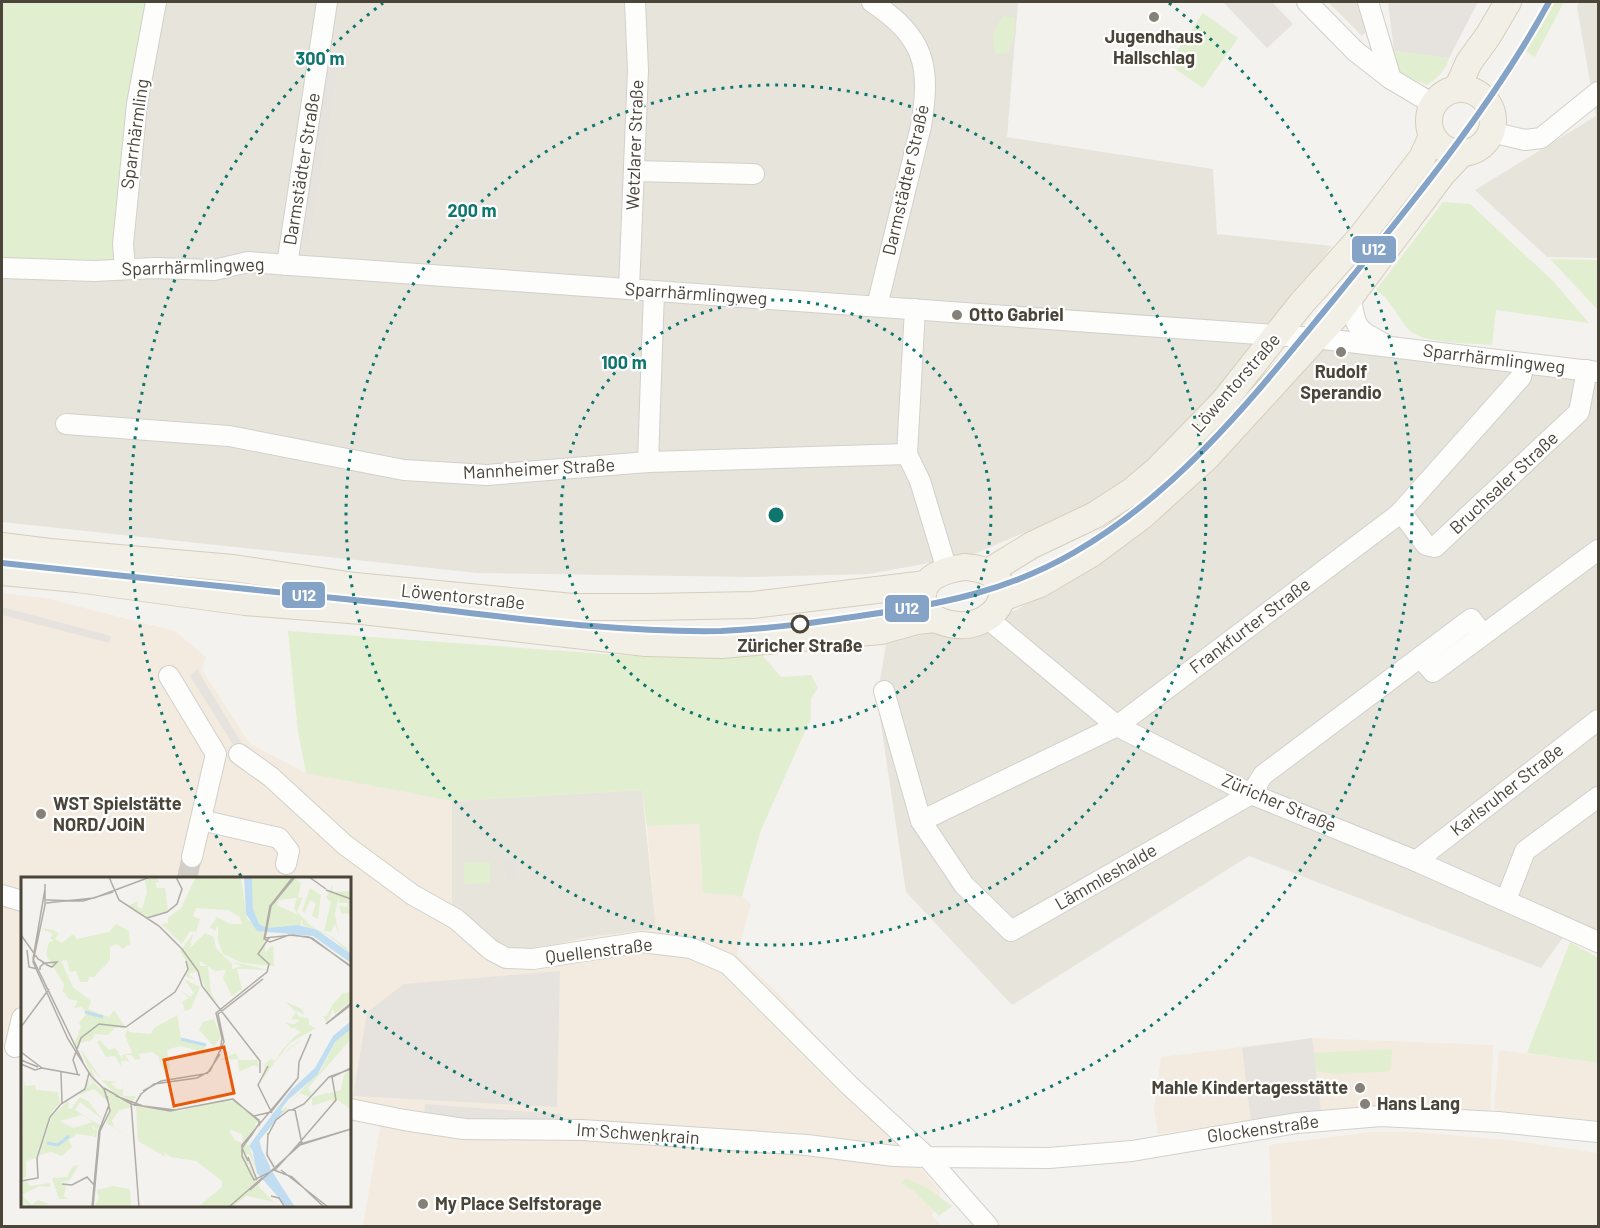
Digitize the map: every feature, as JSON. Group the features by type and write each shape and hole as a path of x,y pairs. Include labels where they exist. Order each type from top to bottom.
{"main road":[{"path":"1468,93 1469,62 1508,2"},
{"path":"1433,104 1448,92 1468,93 1490,109 1493,122 1491,132"},
{"name":"Löwentorstraße","path":"2,546 117,559 233,568 355,586 573,607 649,608 753,605 936,577 964,567 978,568 988,572 1032,545 1095,515 1132,491 1157,470 1224,401 1278,336 1301,304 1360,238 1422,158 1432,136 1428,120 1433,104"},
{"name":"Löwentorstraße","path":"2,572 88,580 245,602 362,611 646,643 734,644 881,631 917,621 935,619 958,625 978,622 994,608 1091,554 1142,516 1207,457 1351,298 1443,173 1462,153 1479,147 1491,132"},
{"path":"1432,136 1442,148 1449,152 1462,153"},
{"path":"988,572 997,578 1001,586 994,608"},
{"path":"935,619 924,606 923,590 936,577"}],"street":[{"name":"Sparrhärmling","path":"124,268 124,233 137,104 156,2"},
{"name":"Darmstädter Straße","path":"288,265 327,2"},
{"name":"Wetzlarer Straße","path":"629,289 638,70 635,2"},
{"name":"Darmstädter Straße","path":"872,2 892,15 914,40 922,55 926,75 926,99 921,126 877,306"},
{"path":"1306,2 1355,51 1391,79 1433,104"},
{"path":"1368,2 1391,79"},
{"path":"1491,132 1517,139 1541,138 1599,92"},
{"path":"634,171 754,174"},
{"name":"Sparrhärmlingweg","path":"2,268 94,271 124,268 214,270 248,262 1316,338 1593,371"},
{"path":"648,462 654,291"},
{"name":"Sparrhärmlingweg","path":"1351,298 1355,320 1361,332 1390,347"},
{"path":"915,309 907,454 920,481 936,577"},
{"name":"Frankfurter Straße","path":"921,821 1117,726 1401,512 1521,377 1524,363"},
{"name":"Bruchsaler Straße","path":"1401,512 1426,545 1435,547 1579,412 1593,371"},
{"name":"Mannheimer Straße","path":"66,424 230,436 404,470 487,475 648,462 907,454"},
{"name":"Lämmleshalde","path":"884,691 921,821 964,885 1011,931 1251,794 1263,775 1471,619 1483,635 1599,550"},
{"name":"Züricher Straße","path":"994,608 1117,726 1251,794 1416,861 1597,940"},
{"path":"169,676 216,754 192,857"},
{"name":"Karlsruher Straße","path":"1416,861 1599,720"},
{"name":"Quellenstraße","path":"239,754 271,777 345,845 413,895 456,919 491,950 506,958 533,959 642,942 656,942 691,948 728,964 849,1085 927,1157 988,1227"},
{"path":"1506,900 1525,851 1599,797"},
{"path":"201,820 279,838 289,850 286,864"},
{"path":"2,895 21,901"},
{"path":"13,1046 21,1021"},
{"name":"Im Schwenkrain","path":"351,1109 464,1129 582,1130 807,1145 894,1156 927,1157"},
{"name":"Glockenstraße","path":"927,1157 1049,1158 1131,1151 1297,1123 1372,1117 1488,1122 1599,1132"}],"shaded area":[{"path":"152,2 1017,2 1007,137 1213,169 1217,234 1332,246 1237,372 1167,452 1110,496 972,555 869,574 753,577 477,573 2,522 2,262 121,186"},
{"path":"1223,2 1272,2 1293,24 1267,48"},
{"path":"1328,2 1364,2 1372,25 1362,36"},
{"path":"1388,2 1478,2 1449,58 1394,51"},
{"path":"1579,2 1598,2 1598,258 1547,257 1475,190 1596,116 1577,7"},
{"path":"326,58 339,61 309,244 296,242"},
{"path":"1321,349 1598,379 1598,940 1572,925 1541,968 1249,856 1012,1005 906,892 877,698 886,644 1017,610 1153,521"},
{"path":"2,593 45,598 175,631 206,657 202,670 250,744 306,773 452,801 452,910 501,946 531,951 587,937 656,929 647,826 699,824 703,893 742,896 751,904 737,955 777,992 843,1066 941,1192 932,1216 940,1224 937,1226 363,1226 381,1121 351,1116 351,877 21,877 21,1055 2,1050"},
{"path":"2,607 111,636 109,643 2,615"},
{"path":"197,669 244,747 239,754 190,676"},
{"path":"642,790 656,929 587,937 531,951 501,946 452,910 452,801"},
{"path":"516,858 517,879 506,880 504,859"},
{"path":"560,971 557,1107 353,1096 367,1012 404,984"},
{"path":"1312,1038 1493,1045 1490,1115 1321,1111 1158,1134 1154,1110 1161,1057"},
{"path":"1312,1038 1321,1111 1251,1120 1242,1048"},
{"path":"1499,1050 1598,1063 1598,1121 1494,1110"},
{"path":"425,1104 561,1114 561,1126 424,1117"},
{"path":"1371,1132 1413,1132 1509,1140 1598,1153 1598,1226 1272,1226 1269,1145"}],"green space":[{"path":"2,2 152,2 121,186 114,264 2,262"},
{"path":"1552,2 1564,2 1535,57 1525,51"},
{"path":"1203,13 1238,38 1203,88 1168,64"},
{"path":"1003,16 1015,18 1015,33 1009,52 996,55 993,43 994,34"},
{"path":"1394,51 1449,58 1438,77 1427,85 1399,73"},
{"path":"1443,202 1470,204 1553,281 1589,323 1496,310 1492,345 1436,340 1416,335 1409,330 1386,298 1376,290"},
{"path":"1550,259 1598,260 1598,310"},
{"path":"288,631 648,657 712,658 761,654 781,677 811,675 818,688 811,698 811,718 761,830 742,896 703,893 699,824 647,826 642,790 452,801 306,773 298,732"},
{"path":"490,862 490,883 464,884 464,863"},
{"path":"1570,942 1598,958 1598,1063 1527,1053"},
{"path":"1392,1049 1391,1069 1386,1072 1334,1074 1316,1071 1314,1053"},
{"path":"906,1178 929,1189 952,1206 939,1216 914,1191 901,1183"}],"tunnel":[{"path":"187,877 192,857"}],"transit line":[{"name":"U12","path":"2,563 557,623 680,631 776,627 894,611 948,601 1025,577 1075,552 1150,500 1184,469 1247,403 1335,298 1449,154 1502,80 1549,2"}],"place":[{"name":"Jugendhaus Hallschlag","path":"1154,17"},
{"name":"Otto Gabriel","path":"957,315"},
{"name":"Rudolf Sperandio","path":"1341,352"},
{"name":"Züricher Straße","path":"800,624"},
{"name":"WST Spielstätte NORD/JOiN","path":"41,814"},
{"name":"Mahle Kindertagesstätte","path":"1360,1088"},
{"name":"Hans Lang","path":"1365,1104"},
{"name":"My Place Selfstorage","path":"423,1204"}]}
